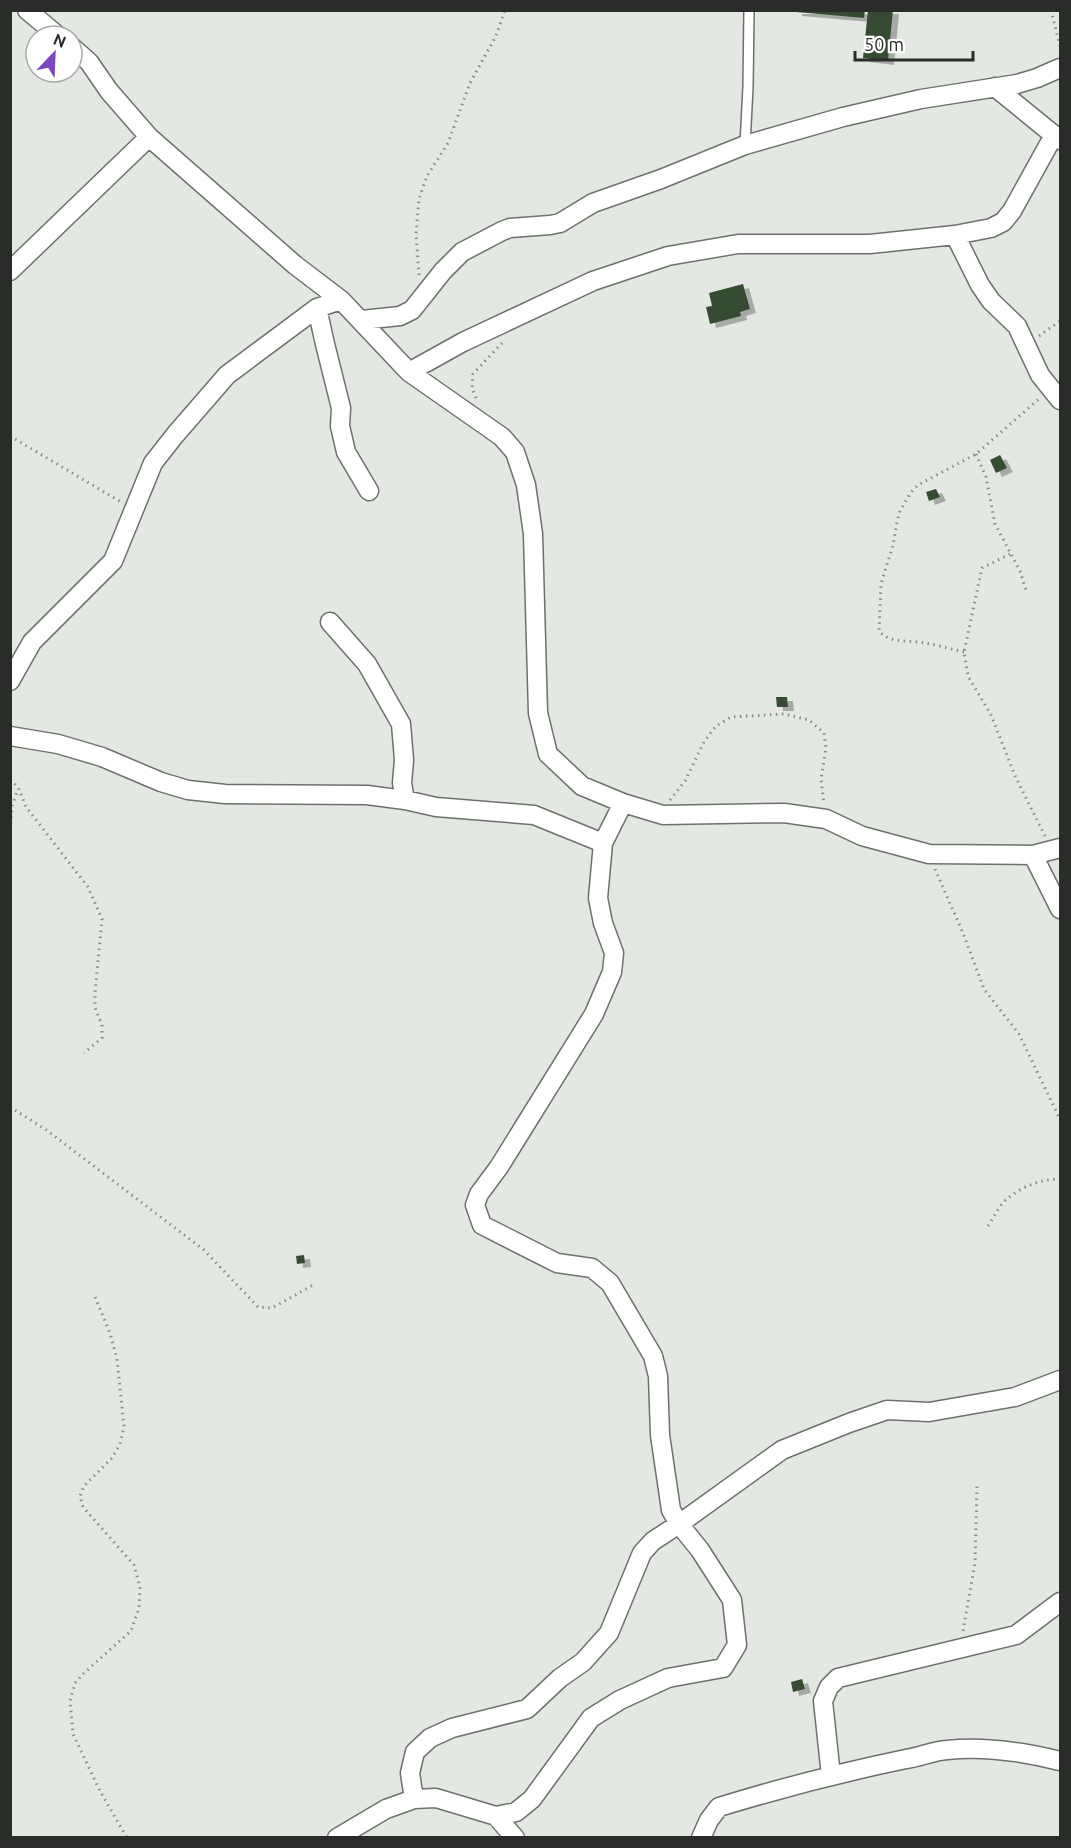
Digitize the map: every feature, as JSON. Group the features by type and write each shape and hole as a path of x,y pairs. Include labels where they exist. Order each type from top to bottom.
{"street":[{"path":"27,10 44,24"},
{"path":"84,58 149,137 295,266 341,300 409,372 502,437 515,452 526,485 533,534 538,713 548,754 582,786 623,803 663,815 784,813 826,819 862,836 929,854 1033,855 1057,849"},
{"path":"362,320 405,314 412,310 443,271 462,252 510,228 560,222 593,203 661,179 745,145 879,108 1037,78 1060,69"},
{"path":"409,372 463,342 593,281 668,256 738,244 870,244 955,235 991,228 1003,222 1012,212 1057,138 995,87"},
{"path":"10,271 149,137"},
{"path":"955,235 980,285 991,301 1017,326 1040,375 1056,395"},
{"path":"10,681 32,642 113,561 153,463 227,375 317,308 341,300"},
{"path":"317,308 341,408 340,426 346,452 369,491"},
{"path":"330,622 367,664 401,724 404,760 402,783 405,800"},
{"path":"10,736 58,744 102,757 161,782 188,790 225,794 367,795 436,807 534,815 603,843"},
{"path":"337,1838 386,1809 414,1799 436,1798 496,1816 516,1812 532,1799 591,1718 620,1700 668,1678 723,1668 737,1645 732,1600 671,1510 660,1435 658,1376 653,1356 610,1283 592,1268 557,1263 482,1225 475,1205 479,1194 499,1167 594,1014 612,972 614,953 603,923 598,898 603,843 623,803"},
{"path":"1033,855 1060,909"},
{"path":"414,1799 410,1773 415,1752 430,1738 452,1728 527,1709 560,1678 583,1662 609,1633 642,1553 653,1541 782,1450 887,1410 929,1412 1015,1397 1060,1380"},
{"path":"831,1776 823,1701 838,1678 1016,1635 1060,1602"},
{"path":"701,1838 709,1820 719,1807 855,1769 945,1750 980,1749 1028,1753 1060,1761"},
{"path":"496,1816 515,1838"}],"lane":[{"path":"745,145 749,10"}],"path":[{"path":"421,297 416,234 419,199 427,176 448,143 470,83 496,36 505,10"},
{"path":"1051,10 1060,46"},
{"path":"1026,345 1060,321"},
{"path":"476,398 472,388 473,374 503,341"},
{"path":"964,652 924,642 887,637 879,631 881,584 893,545 897,522 907,498 918,484 976,454 1043,395 1056,395"},
{"path":"10,436 133,509"},
{"path":"976,454 986,477 995,524 1020,571 1026,590"},
{"path":"1010,554 982,568 964,652 968,676 991,715 1016,778 1057,849"},
{"path":"663,815 673,795 685,781 704,742 716,726 730,717 784,714 809,720 824,733 826,748 821,778 826,819"},
{"path":"10,780 18,787 26,807 88,887 102,919 95,993 95,1008 102,1025 102,1038 84,1053"},
{"path":"10,836 12,806 18,787"},
{"path":"929,854 984,989 1019,1034 1060,1119"},
{"path":"10,1107 45,1129 204,1250 258,1307 272,1308 315,1284"},
{"path":"988,1226 1005,1200 1027,1186 1060,1179"},
{"path":"95,1297 110,1333 117,1359 124,1425 120,1444 112,1458 84,1486 80,1496 83,1507 134,1565 140,1587 139,1608 130,1631 75,1683 70,1701 73,1734 100,1791 127,1838"},
{"path":"961,1647 975,1563 977,1486"}],"building":[{"path":"796,10 865,10 864,18 796,12"},
{"path":"868,10 893,10 888,61 863,58"},
{"path":"743,284 750,309 740,312 741,316 710,324 706,307 712,306 709,293"},
{"path":"1000,455 1007,468 996,473 990,460"},
{"path":"936,489 940,497 929,501 926,492"},
{"path":"776,697 787,697 788,707 777,707"},
{"path":"304,1255 305,1263 297,1264 296,1256"},
{"path":"802,1679 805,1689 793,1692 791,1682"}]}
